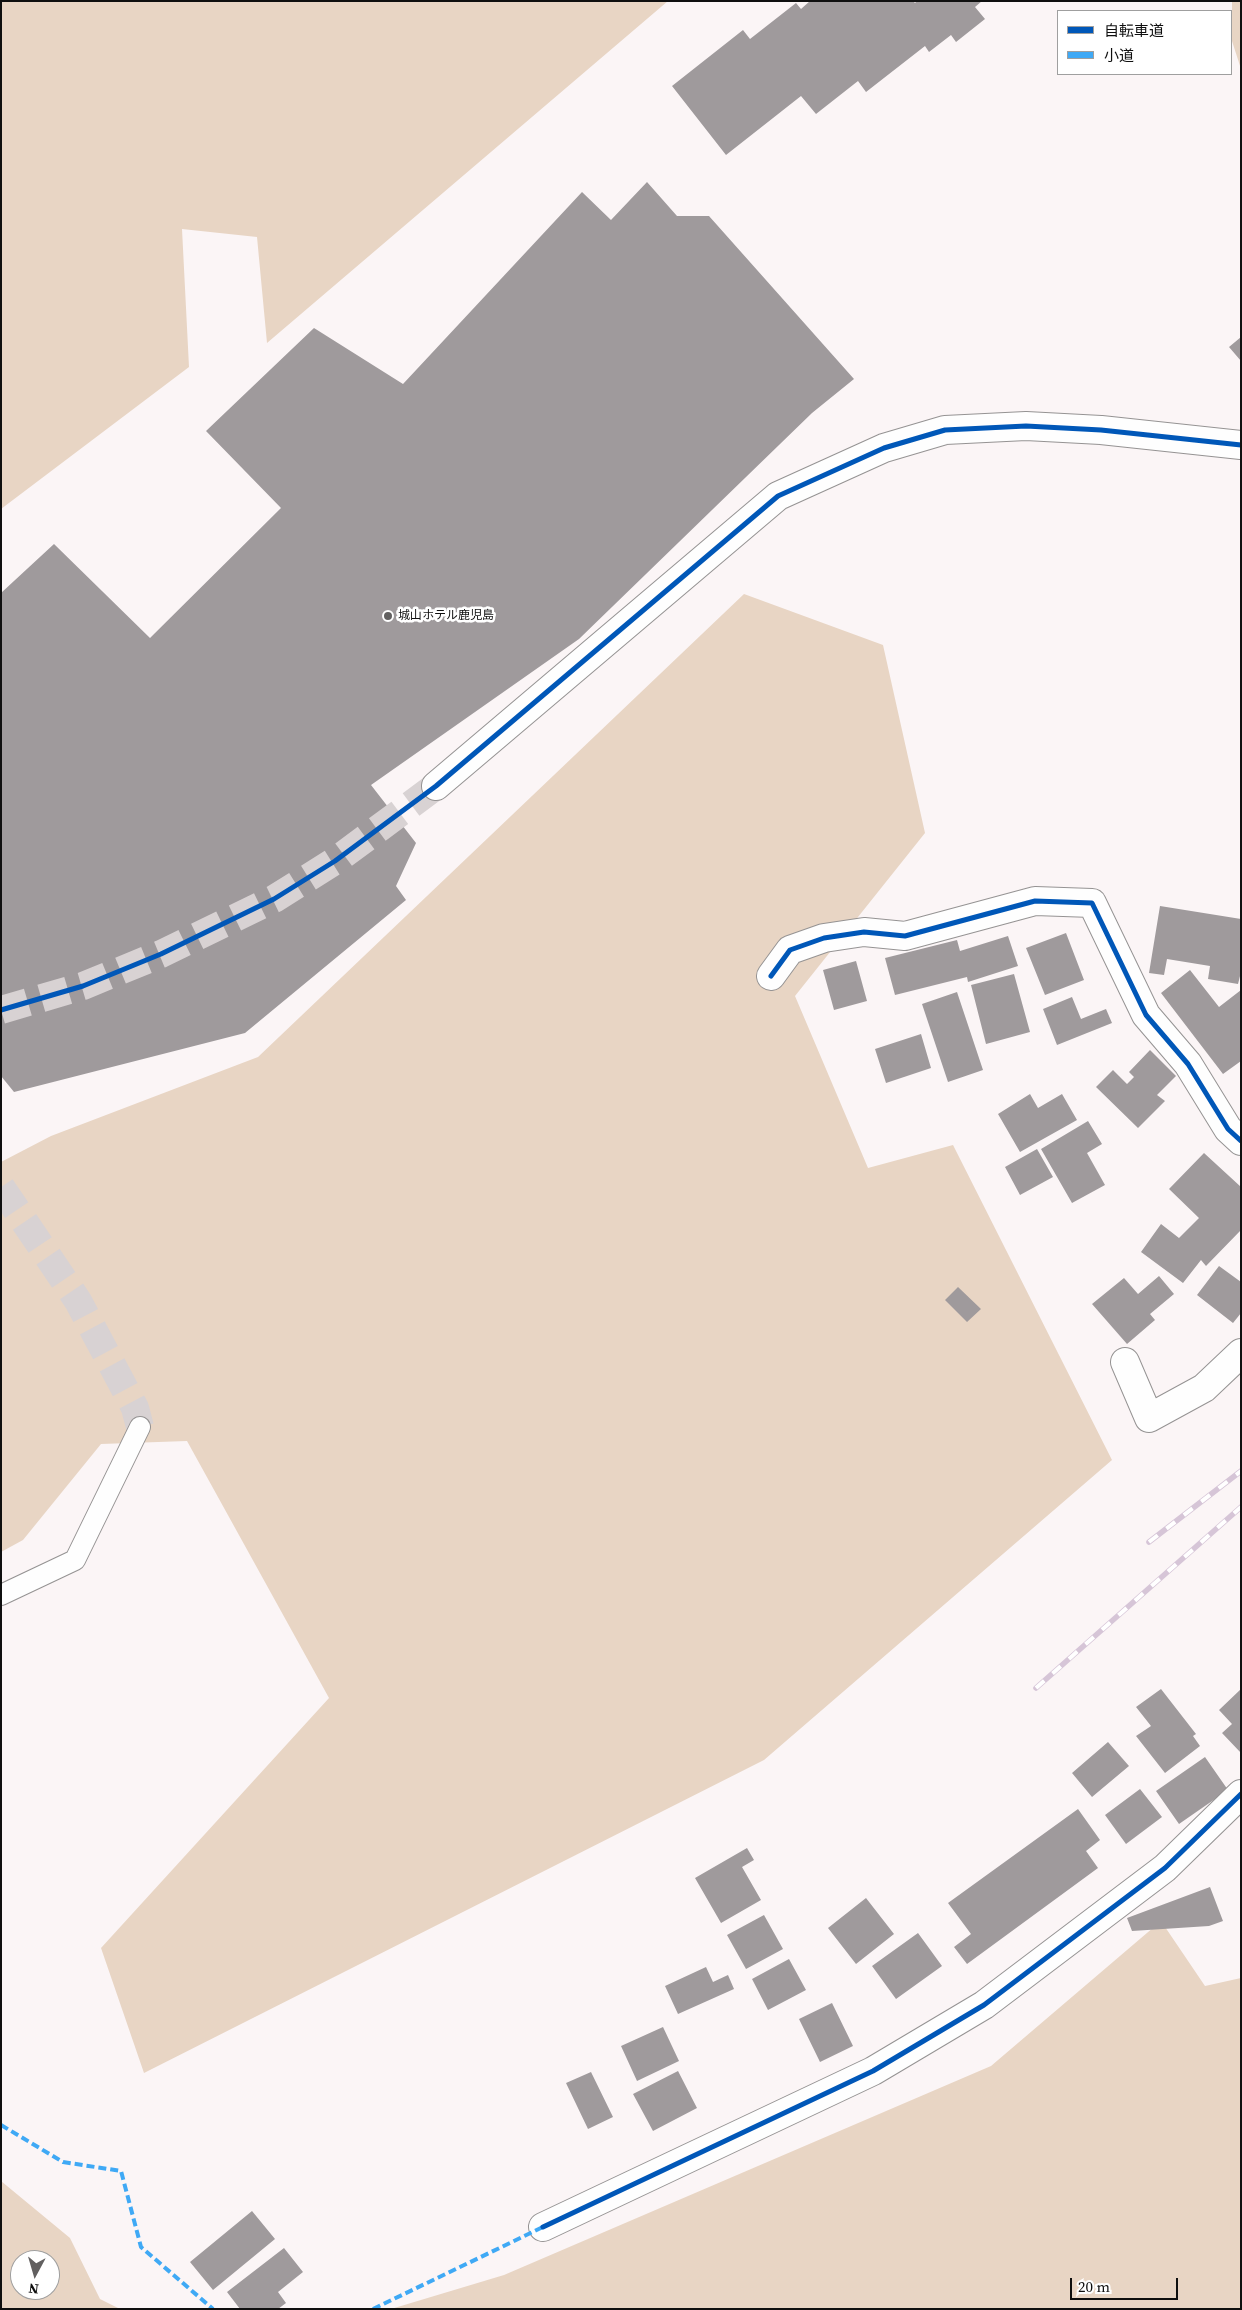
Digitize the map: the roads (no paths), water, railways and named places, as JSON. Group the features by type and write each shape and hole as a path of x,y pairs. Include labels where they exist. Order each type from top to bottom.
{"street":[{"path":"436,786 778,496 884,448 945,430 1026,426 1100,430 1241,445"},
{"path":"771,976 790,950 824,938 864,932 905,936 1035,901 1092,903 1146,1015 1188,1064 1228,1129 1241,1141"},
{"path":"1125,1362 1149,1418 1204,1388 1241,1353"},
{"path":"543,2227 873,2071 984,2005 1166,1868 1241,1794"}],"lane":[{"path":"1,1594 75,1560 140,1427"}],"tunnel":[{"path":"1,1010 83,986 161,954 274,899 335,861 436,786"},
{"path":"1,1187 78,1301 135,1408 140,1427"}],"railway":[{"path":"1149,1542 1241,1471"},
{"path":"1036,1688 1241,1507"}],"place":[{"name":"城山ホテル鹿児島","path":"388,616"}]}
